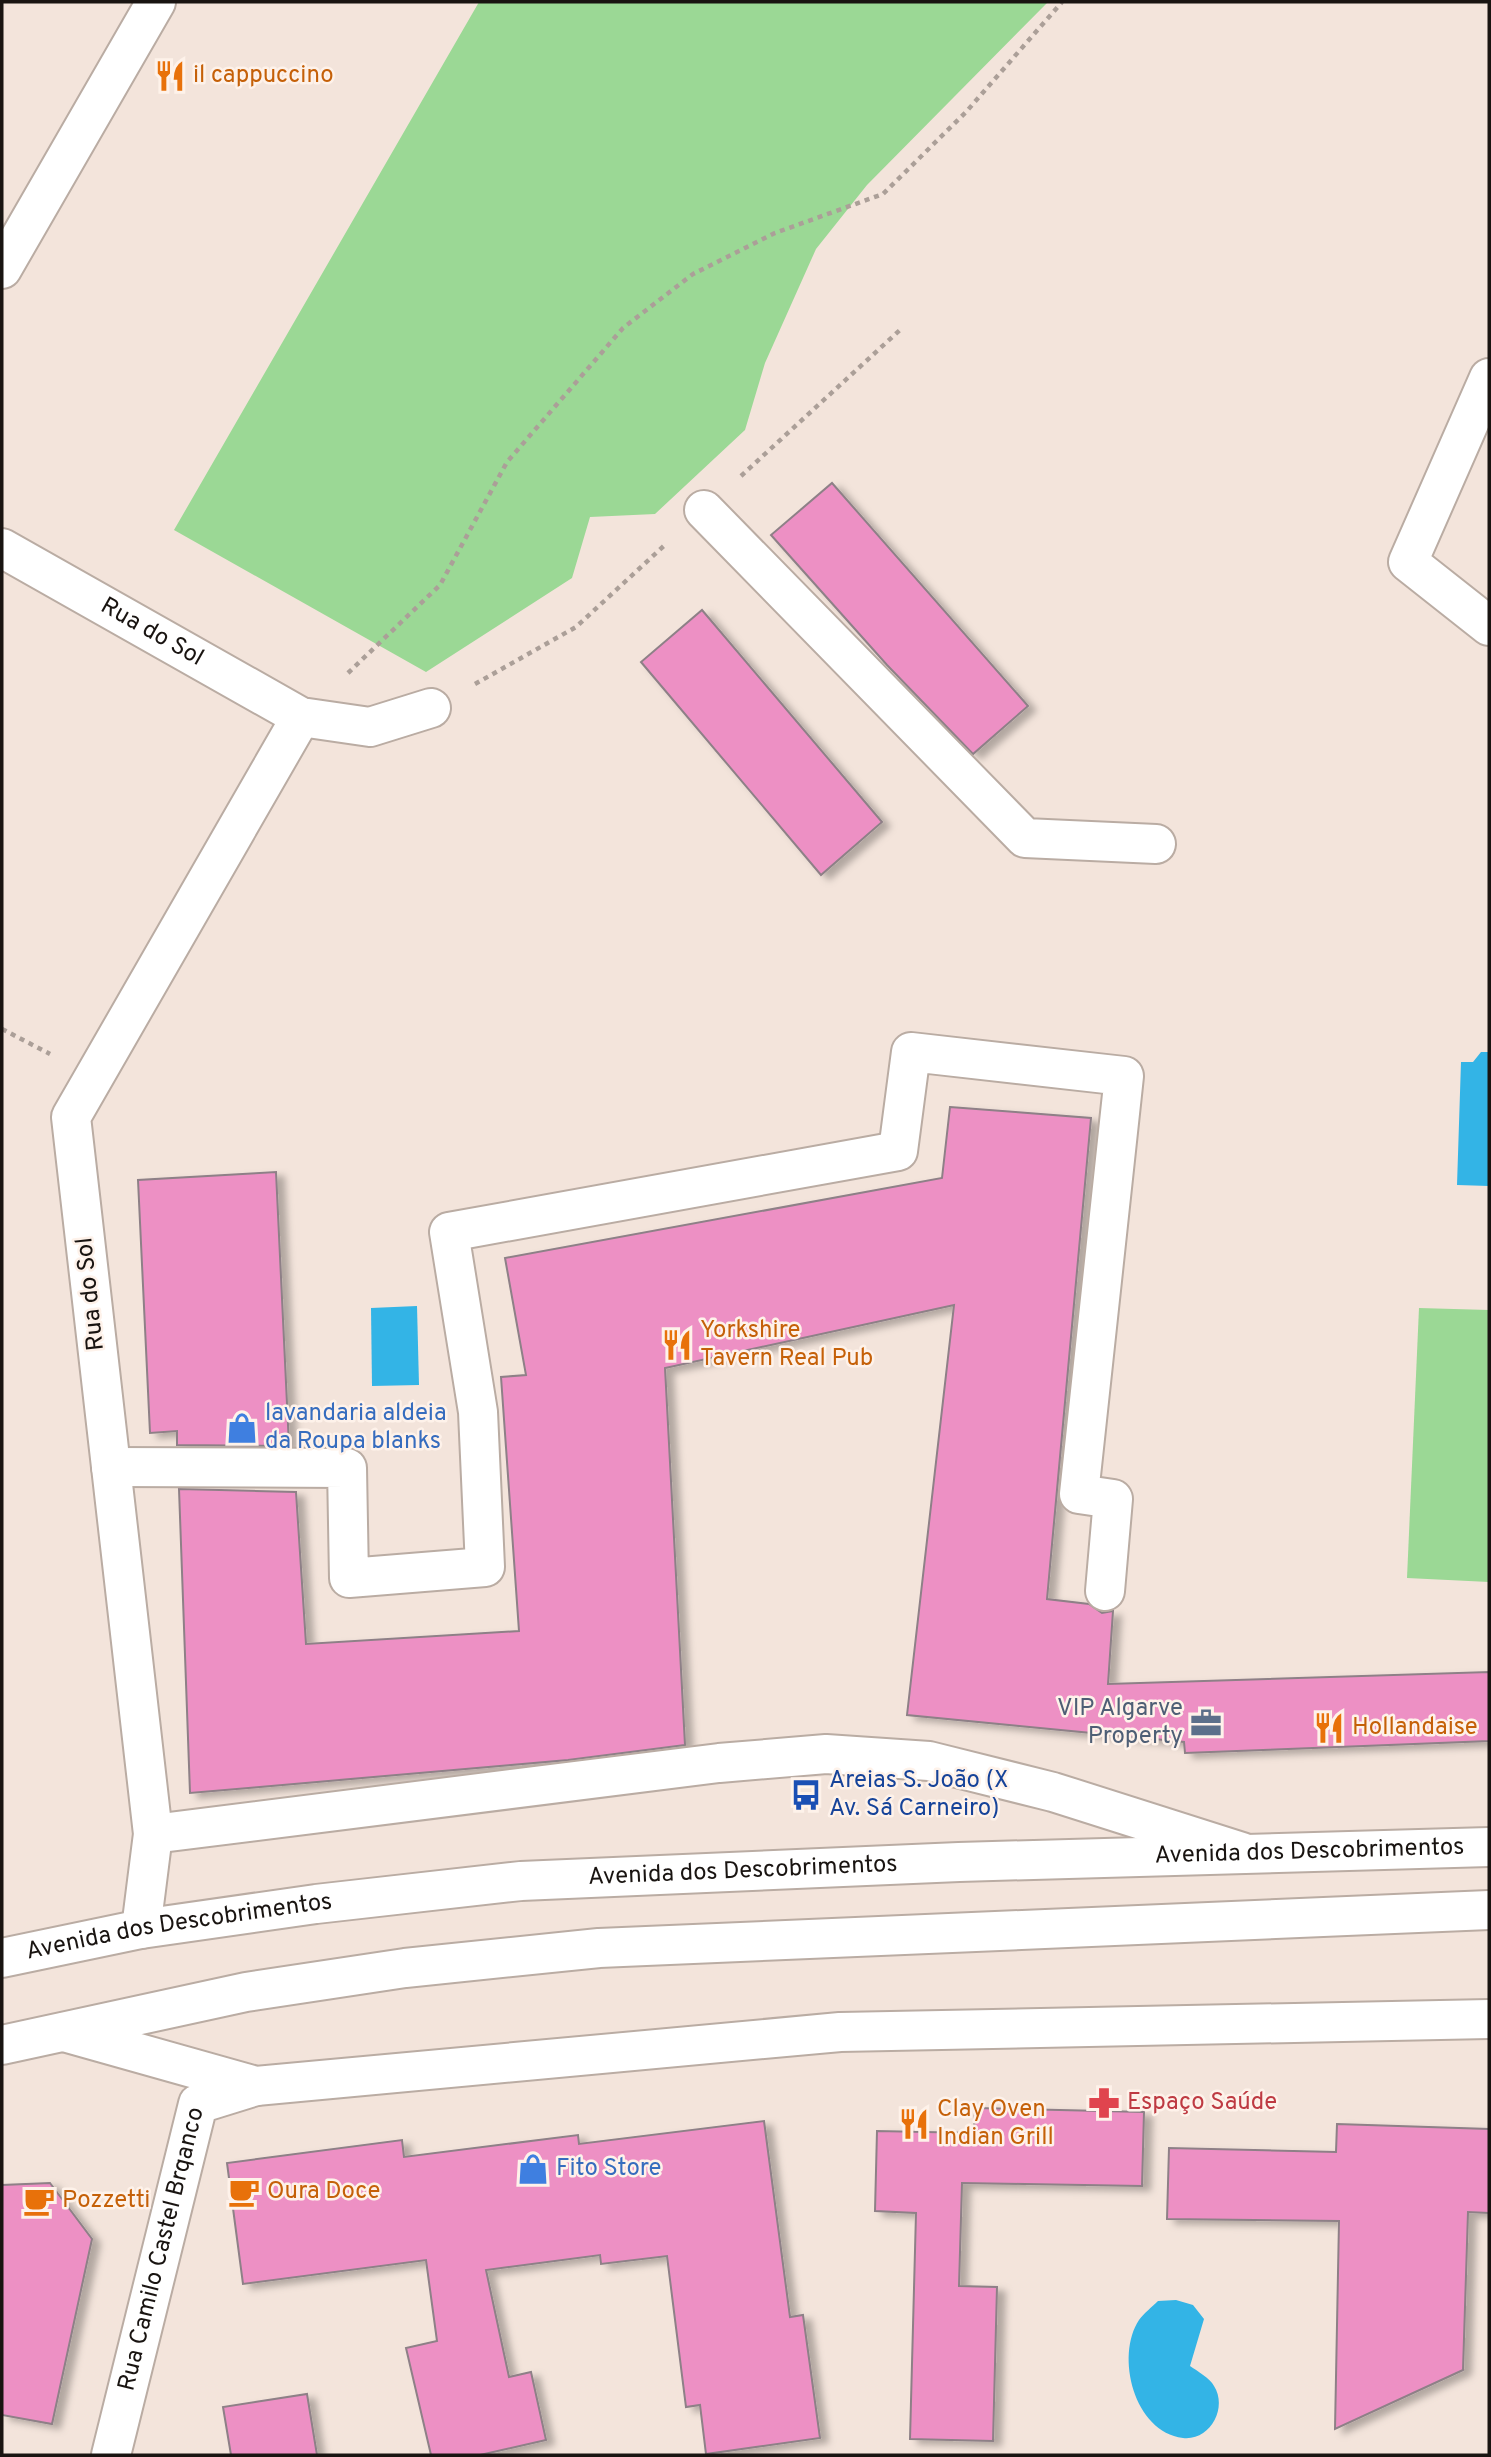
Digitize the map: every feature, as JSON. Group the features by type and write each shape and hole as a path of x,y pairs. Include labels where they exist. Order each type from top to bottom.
{"street":[{"path":"2,269 156,2"},
{"path":"1489,378 1408,562 1489,626"},
{"path":"704,510 1025,838 1156,844"},
{"name":"Rua do Sol","path":"2,548 301,717 370,727 431,708"},
{"name":"Rua do Sol","path":"141,1929 153,1834 71,1117 301,717"},
{"path":"111,1466 347,1468 349,1578 485,1567 478,1412 449,1232 898,1151 911,1052 1124,1076 1079,1494 1113,1499 1105,1591"},
{"path":"153,1834 719,1763 826,1754 929,1761 1053,1792 1246,1853"},
{"name":"Avenida dos Descobrimentos","path":"2,1958 141,1929 521,1881 669,1873 1489,1847"},
{"path":"2,2045 246,1992 405,1968 599,1948 1489,1910"},
{"path":"64,2032 256,2086 840,2032 1489,2019"},
{"name":"Rua Camilo Castel Brqanco","path":"111,2455 198,2104 256,2086"}],"path":[{"path":"301,717 440,585 507,462 623,328 693,275 775,233 883,194 965,112 1062,2"},
{"path":"2,1029 57,1057"}],"green space":[{"path":"479,2 1048,2 867,185 816,249 765,363 745,430 655,514 590,517 572,578 426,672 174,530"},
{"path":"1419,1308 1489,1310 1489,1582 1407,1578"}],"water":[{"path":"1481,1052 1489,1052 1489,1186 1457,1185 1461,1062 1473,1062"},
{"path":"417,1306 419,1385 372,1386 371,1308"},
{"path":"1176,2300 1193,2305 1204,2319 1190,2366 1210,2380 1218,2395 1219,2404 1214,2421 1208,2429 1193,2438 1166,2433 1152,2422 1141,2408 1129,2372 1132,2335 1139,2320 1158,2301"}],"building":[{"path":"832,483 1028,706 973,754 887,665 771,535"},
{"path":"702,610 882,822 821,875 641,662"},
{"path":"950,1107 1091,1118 1047,1599 1089,1604 1102,1613 1113,1611 1108,1684 1489,1672 1489,1741 1185,1753 1184,1742 907,1715 954,1305 665,1368 685,1745 568,1760 190,1793 179,1489 296,1492 306,1644 519,1631 501,1377 526,1375 505,1258 942,1178"},
{"path":"276,1172 289,1446 177,1445 177,1431 150,1433 138,1180"},
{"path":"975,2108 1144,2112 1142,2186 962,2183 959,2286 997,2287 993,2441 910,2439 916,2213 875,2211 877,2131 974,2133"},
{"path":"764,2121 790,2317 803,2315 820,2438 706,2454 700,2405 686,2407 667,2256 601,2264 600,2255 486,2270 509,2377 531,2372 546,2440 480,2455 431,2455 406,2348 437,2341 426,2260 243,2284 227,2163 402,2140 404,2157 578,2135 579,2144"},
{"path":"1337,2124 1489,2129 1489,2213 1468,2212 1463,2370 1335,2429 1339,2221 1167,2219 1169,2148 1336,2152"},
{"path":"50,2183 92,2239 52,2424 2,2415 2,2185"},
{"path":"307,2394 317,2455 231,2455 223,2407"}],"place":[{"name":"il cappuccino","path":"170,76"},
{"name":"Yorkshire Tavern Real Pub","path":"677,1345"},
{"name":"lavandaria aldeia da Roupa blanks","path":"242,1428"},
{"name":"VIP Algarve Property","path":"1206,1723"},
{"name":"Hollandaise","path":"1329,1728"},
{"name":"Areias S. João (X Av. Sá Carneiro)","path":"806,1795"},
{"name":"Espaço Saúde","path":"1104,2103"},
{"name":"Clay Oven Indian Grill","path":"914,2124"},
{"name":"Fito Store","path":"533,2169"},
{"name":"Oura Doce","path":"244,2192"},
{"name":"Pozzetti","path":"39,2201"}]}
